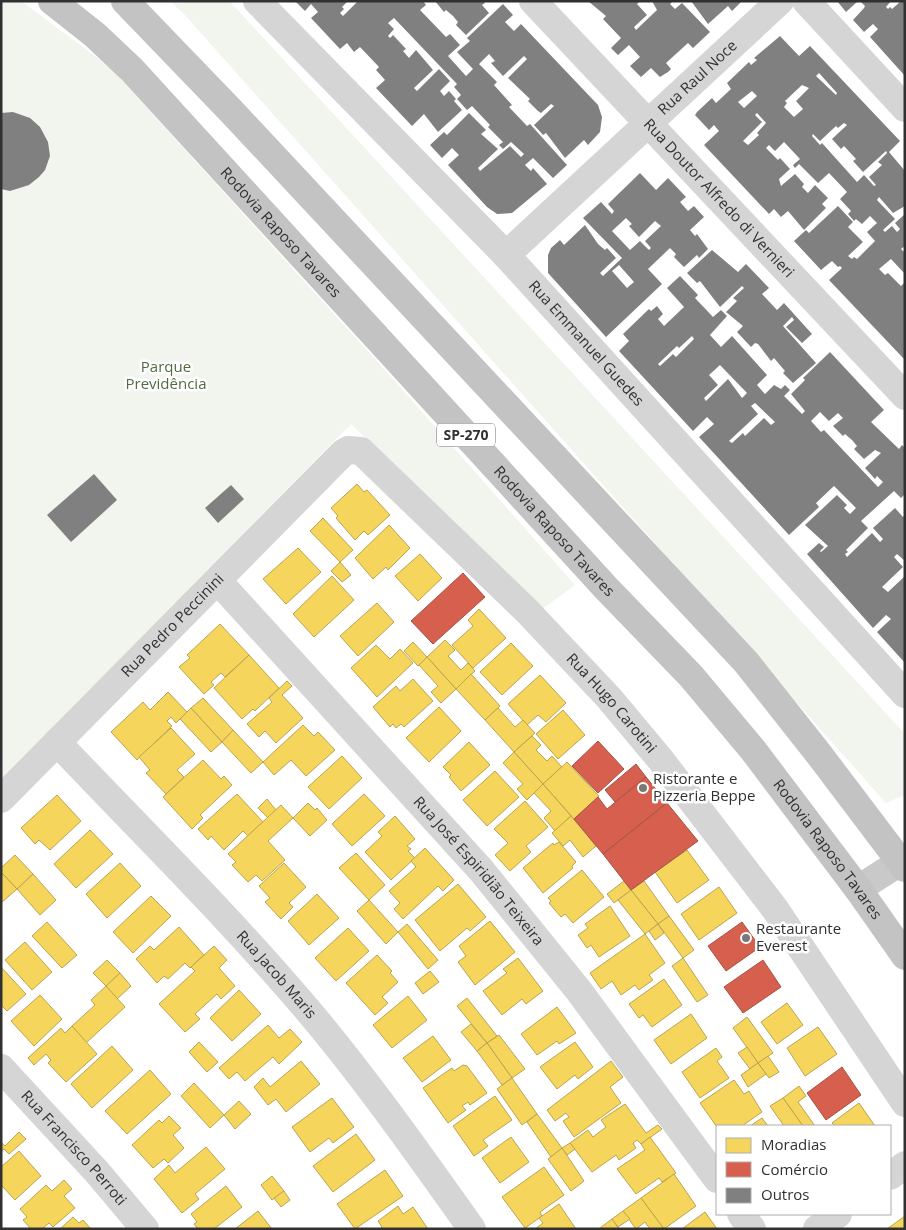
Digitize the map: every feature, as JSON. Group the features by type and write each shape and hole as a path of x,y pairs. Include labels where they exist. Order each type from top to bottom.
{"highway":[{"name":"Rodovia Raposo Tavares","path":"52,1 95,35 132,70 606,588 690,676 753,750 905,956"},
{"name":"SP-270","path":"125,1 231,111 746,662 903,863"}],"main road":[{"path":"858,890 903,863"}],"street":[{"name":"Rua Emmanuel Guedes","path":"257,1 506,255 905,694"},
{"name":"Rua Doutor Alfredo di Vernieri","path":"533,1 905,396"},
{"name":"Rua Raul Noce","path":"506,255 780,1"},
{"path":"806,1 905,108"},
{"name":"Rua Hugo Carotini","path":"343,453 354,450 361,451 520,604 609,698 660,759 775,909 905,1103"},
{"name":"Rua Pedro Peccinini","path":"1,799 343,453"},
{"name":"Rua José Espiridião Teixeira","path":"218,581 481,870 579,991 716,1178"},
{"name":"Rua Jacob Maris","path":"57,742 310,1012 414,1147 472,1229"},
{"name":"Rua Francisco Perroti","path":"1,1068 97,1172 145,1229"},
{"path":"891,1175 905,1165"},
{"path":"742,1215 752,1229"},
{"path":"817,1229 837,1215"}],"green space":[{"name":"Parque Previdência","path":"1,1 21,1 110,67 392,378 575,585 542,609 351,424 1,779"},
{"path":"170,1 229,1 233,5 905,734 905,795 886,803 184,14"}],"building: Moradias":[{"path":"357,484 364,492 367,490 390,515 368,535 364,531 355,540 336,518 338,516 331,508"},
{"path":"323,518 353,550 340,562 310,531"},
{"path":"389,525 410,548 388,570 386,567 373,579 355,558"},
{"path":"298,548 321,572 286,604 263,579"},
{"path":"420,554 442,578 418,601 395,576"},
{"path":"340,562 351,575 342,582 331,571"},
{"path":"332,576 354,600 314,637 293,614"},
{"path":"377,603 394,622 358,656 340,636"},
{"path":"479,609 506,638 473,668 452,645 473,626 468,620"},
{"path":"220,624 249,655 225,677 221,673 211,682 214,685 204,694 179,667 190,658 187,655"},
{"path":"445,640 455,650 448,656 461,670 468,663 475,671 456,689 427,657"},
{"path":"413,642 427,657 418,666 404,651"},
{"path":"511,643 533,666 502,695 480,672"},
{"path":"376,645 390,659 400,649 413,663 377,697 351,668"},
{"path":"249,655 279,688 255,711 253,709 242,719 214,688"},
{"path":"427,657 456,689 441,703 431,692 438,686 419,665"},
{"path":"471,674 500,706 485,720 456,689"},
{"path":"540,675 566,703 546,722 538,715 527,725 508,704"},
{"path":"413,679 433,701 404,727 401,724 396,728 393,724 390,727 373,707 396,686 400,691"},
{"path":"287,681 292,686 282,695 303,718 276,743 265,731 259,737 247,724 272,702 269,698"},
{"path":"168,692 187,712 176,723 171,717 167,721 172,726 137,760 111,732 143,702 150,710"},
{"path":"203,698 233,730 222,742 191,708"},
{"path":"439,707 461,731 429,762 406,738"},
{"path":"191,708 222,742 211,752 180,719"},
{"path":"498,708 515,727 523,720 535,733 514,752 485,720"},
{"path":"563,710 585,735 558,759 536,734"},
{"path":"303,725 314,736 318,732 335,750 306,776 291,760 274,775 263,762"},
{"path":"171,728 195,754 177,770 184,777 166,794 146,773 150,770 139,757"},
{"path":"233,730 263,762 251,773 222,742"},
{"path":"532,736 541,745 536,750 547,761 552,756 562,767 543,784 514,752"},
{"path":"469,742 490,765 461,791 449,777 451,775 443,767"},
{"path":"514,752 543,784 527,800 517,789 523,784 503,763"},
{"path":"342,756 362,778 329,809 308,787"},
{"path":"203,760 221,779 224,776 232,785 200,815 203,818 192,829 163,797"},
{"path":"567,762 599,796 574,819 543,784"},
{"path":"495,771 519,797 487,826 463,800"},
{"path":"543,784 571,816 555,831 544,818 551,811 534,793"},
{"path":"237,794 263,822 248,836 243,831 224,850 211,836 208,840 198,829"},
{"path":"364,794 385,816 352,846 332,824"},
{"path":"57,795 81,821 50,850 39,840 35,844 21,828"},
{"path":"267,799 276,810 268,818 258,808"},
{"path":"525,801 548,827 526,846 531,852 510,871 495,855 508,843 494,829"},
{"path":"308,803 315,810 317,808 327,820 310,836 293,818"},
{"path":"281,805 293,818 268,841 285,860 262,881 256,875 248,882 232,865 236,862 228,854"},
{"path":"395,816 415,839 407,846 411,849 408,851 415,858 391,880 365,852 382,836 378,832"},
{"path":"571,816 596,846 583,857 570,840 563,846 552,833"},
{"path":"90,830 113,854 76,888 54,864"},
{"path":"559,842 576,862 572,866 573,868 543,893 523,868 553,843 554,845"},
{"path":"425,848 454,880 443,891 438,886 403,919 394,909 400,903 389,891 416,867 411,861"},
{"path":"687,850 709,880 677,903 655,872"},
{"path":"356,853 385,885 369,900 339,868"},
{"path":"15,855 33,874 17,889 1,872 1,868"},
{"path":"120,863 141,886 107,918 86,894"},
{"path":"284,863 306,887 289,903 293,907 281,919 265,902 270,898 259,886"},
{"path":"582,870 604,897 573,923 565,914 561,917 549,903 551,901 548,898"},
{"path":"1,872 17,889 1,903"},
{"path":"33,874 56,900 40,915 17,889"},
{"path":"624,881 631,890 614,903 607,894"},
{"path":"644,881 669,916 658,924 631,890"},
{"path":"458,884 486,917 470,931 467,928 440,951 415,920"},
{"path":"719,887 737,913 699,940 681,914"},
{"path":"631,890 658,924 645,934 618,900"},
{"path":"317,894 339,918 309,945 288,921"},
{"path":"151,896 171,916 133,953 113,932"},
{"path":"369,900 398,932 386,944 357,911"},
{"path":"610,906 630,936 599,957 591,945 587,948 578,935 588,928 585,924"},
{"path":"669,916 694,950 683,958 658,924"},
{"path":"490,921 515,952 475,985 458,962 466,956 459,946"},
{"path":"47,922 77,955 62,968 32,936"},
{"path":"407,924 438,960 428,969 398,932"},
{"path":"658,924 664,933 655,940 649,931"},
{"path":"179,927 204,955 190,968 185,963 168,979 164,976 157,983 136,959 150,946 154,950"},
{"path":"348,928 369,951 336,981 315,958"},
{"path":"645,934 665,963 649,975 653,980 639,990 635,985 621,995 612,981 601,989 590,973"},
{"path":"25,942 52,972 32,990 5,960"},
{"path":"214,946 227,960 219,968 235,986 221,999 217,994 195,1014 200,1019 185,1032 159,1004 195,971 191,967"},
{"path":"377,955 392,971 390,973 398,982 382,997 388,1003 375,1015 346,983"},
{"path":"518,958 543,991 526,1004 522,999 502,1015 483,991 507,973 503,969"},
{"path":"683,958 708,995 697,1002 672,966"},
{"path":"107,960 120,973 106,986 93,973"},
{"path":"1,967 26,994 7,1011 1,1005"},
{"path":"430,971 439,982 423,994 415,983"},
{"path":"120,973 131,986 117,999 106,986"},
{"path":"664,979 682,1005 652,1027 643,1015 639,1018 629,1004"},
{"path":"106,986 125,1007 86,1043 72,1026 95,1005 91,1000"},
{"path":"239,990 261,1014 232,1041 210,1018"},
{"path":"40,995 62,1019 34,1046 11,1021"},
{"path":"408,996 427,1020 392,1048 373,1025"},
{"path":"467,998 497,1036 487,1043 457,1006"},
{"path":"787,1003 803,1025 777,1044 761,1022"},
{"path":"557,1007 576,1033 559,1044 557,1041 537,1055 521,1034"},
{"path":"691,1014 707,1038 671,1064 654,1040"},
{"path":"747,1017 773,1053 758,1063 733,1028"},
{"path":"471,1024 487,1043 477,1051 461,1032"},
{"path":"268,1025 279,1038 290,1029 302,1042 279,1064 273,1057 245,1081 237,1072 229,1079 219,1068"},
{"path":"72,1026 97,1054 66,1082 48,1063 51,1060 46,1054 34,1065 28,1058 61,1028 65,1033"},
{"path":"818,1027 837,1054 805,1076 787,1048"},
{"path":"499,1035 525,1069 512,1078 487,1043"},
{"path":"433,1036 451,1060 422,1082 403,1058"},
{"path":"199,1042 218,1062 207,1072 189,1052"},
{"path":"575,1042 593,1067 578,1079 575,1075 557,1089 540,1067"},
{"path":"487,1043 512,1078 502,1085 477,1051"},
{"path":"112,1046 133,1070 92,1108 71,1084"},
{"path":"747,1047 758,1063 750,1069 738,1053"},
{"path":"716,1048 722,1057 717,1061 729,1078 700,1098 682,1072"},
{"path":"768,1056 779,1072 769,1078 758,1063"},
{"path":"301,1061 320,1084 286,1112 276,1099 268,1105 254,1087 263,1078 270,1087"},
{"path":"611,1061 623,1077 610,1087 621,1103 574,1137 563,1121 569,1117 566,1113 555,1121 547,1110"},
{"path":"758,1063 766,1074 748,1087 741,1075"},
{"path":"463,1065 467,1066 487,1093 470,1105 468,1102 462,1106 466,1110 448,1123 423,1088 452,1068 454,1071"},
{"path":"150,1070 171,1094 127,1134 105,1111"},
{"path":"512,1078 537,1114 522,1125 497,1089"},
{"path":"734,1080 744,1094 749,1091 762,1112 743,1125 716,1126 700,1103"},
{"path":"194,1083 224,1115 210,1128 181,1096"},
{"path":"799,1086 806,1096 798,1102 814,1125 802,1125 783,1098"},
{"path":"495,1096 512,1120 483,1140 488,1146 474,1156 453,1126"},
{"path":"332,1098 354,1127 333,1143 329,1138 310,1152 292,1127"},
{"path":"783,1098 802,1125 783,1125 770,1106"},
{"path":"239,1101 251,1114 235,1129 224,1115"},
{"path":"859,1103 874,1125 834,1125 832,1123"},
{"path":"625,1104 646,1133 658,1125 662,1129 641,1144 637,1140 633,1143 636,1148 619,1160 616,1155 592,1172 570,1143 588,1130 593,1137 606,1127 601,1120"},
{"path":"537,1114 562,1148 551,1157 527,1122"},
{"path":"169,1116 181,1128 173,1135 184,1148 168,1163 164,1159 153,1168 132,1145 159,1120 162,1123"},
{"path":"762,1118 767,1125 752,1125"},
{"path":"19,1132 26,1139 9,1154 4,1149 1,1151 1,1142 5,1146"},
{"path":"356,1134 375,1160 333,1192 313,1166"},
{"path":"511,1137 529,1162 500,1183 482,1158"},
{"path":"650,1137 676,1173 662,1182 659,1178 636,1194 617,1169 645,1150 641,1144"},
{"path":"570,1143 575,1149 567,1155 562,1148"},
{"path":"206,1147 225,1169 195,1194 199,1199 182,1213 154,1179 169,1165 175,1173"},
{"path":"562,1148 584,1181 571,1191 548,1159"},
{"path":"19,1151 41,1176 15,1200 1,1185 1,1167"},
{"path":"544,1167 564,1195 540,1212 542,1216 525,1228 502,1197"},
{"path":"385,1170 403,1196 355,1229 337,1204"},
{"path":"674,1174 696,1206 664,1229 641,1198"},
{"path":"272,1176 284,1191 272,1200 261,1185"},
{"path":"64,1180 72,1189 64,1196 75,1208 53,1227 49,1223 42,1229 31,1229 23,1220 27,1217 20,1209 46,1185 52,1191"},
{"path":"226,1186 242,1207 214,1229 198,1229 194,1224 197,1222 191,1214"},
{"path":"284,1191 290,1200 281,1207 274,1198"},
{"path":"641,1198 664,1229 650,1229 645,1222 636,1229 623,1211"},
{"path":"559,1204 576,1229 535,1229 543,1223 539,1218"},
{"path":"398,1206 403,1214 413,1207 428,1229 380,1229 382,1227 378,1221"},
{"path":"258,1211 272,1229 235,1229"},
{"path":"623,1211 630,1219 618,1227 612,1219"},
{"path":"705,1212 717,1229 682,1229"},
{"path":"905,1216 905,1229 887,1229"},
{"path":"73,1217 79,1223 83,1220 91,1229 60,1229"},
{"path":"612,1219 619,1229 600,1229 600,1228"}],"building: Comércio":[{"path":"463,573 485,597 433,644 411,621"},
{"path":"598,741 624,769 598,793 572,766"},
{"path":"636,764 646,777 615,802 605,790"},
{"path":"646,777 667,803 603,854 574,819 598,797 607,809"},
{"path":"667,803 698,841 631,890 603,854"},
{"path":"742,922 760,947 726,971 708,946"},
{"path":"763,960 781,987 743,1013 724,987"},
{"path":"842,1067 861,1095 826,1120 807,1093"}],"building: Outros":[{"path":"295,1 348,1 342,7 344,9 340,13 343,16 358,1 423,1 426,5 420,10 446,37 450,34 460,45 448,56 466,76 473,69 457,52 470,41 467,38 503,4 513,15 505,22 514,31 521,24 598,105 602,117 600,132 588,145 584,140 565,158 546,133 543,135 534,125 554,106 551,104 541,113 528,101 530,99 508,78 527,59 524,56 503,76 491,63 495,61 489,54 479,64 497,82 494,85 512,105 509,107 527,126 530,124 567,165 553,178 533,158 525,165 531,171 533,168 547,184 512,213 497,214 487,207 448,165 459,155 452,148 442,158 430,145 444,132 447,135 469,113 486,130 481,134 498,149 478,168 480,171 510,146 521,157 524,154 511,142 503,149 499,145 503,142 488,127 490,125 472,106 467,110 457,99 461,95 454,87 457,84 394,18 388,23 394,29 388,36 390,38 393,35 406,49 403,51 409,58 416,50 433,70 414,88 417,91 439,69 450,81 440,91 444,96 449,91 456,99 454,101 462,110 438,132 424,114 412,126 376,88 385,80 376,70 379,67 360,47 354,52 347,43 340,49 311,18 318,12 311,4 305,11"},
{"path":"435,1 483,1 485,3 482,5 489,13 466,35 456,25 458,22 453,16 446,10 444,12"},
{"path":"588,1 640,1 637,4 647,15 634,27 636,30 657,10 652,1 673,1 670,4 675,9 682,3 710,32 693,48 688,43 666,63 671,69 668,72 660,77 651,68 641,77 630,66 640,57 629,45 618,55 611,48 621,38 603,19 606,16"},
{"path":"691,1 742,1 732,11 728,6 708,24"},
{"path":"837,1 858,1 846,12"},
{"path":"860,1 891,1 886,7 892,9 901,1 905,1 905,76 870,37 878,29 873,24 864,32 853,20 865,6"},
{"path":"780,36 799,56 810,46 900,141 889,152 905,171 905,206 893,213 879,197 877,200 895,219 883,230 885,232 892,226 897,232 900,229 895,223 905,214 905,246 901,249 905,253 905,274 891,259 879,269 885,275 888,273 901,286 905,282 905,360 829,280 842,268 832,261 821,270 794,241 806,230 809,233 838,206 853,222 848,227 863,242 848,256 852,259 854,257 857,259 875,241 867,232 877,223 870,216 862,224 856,219 854,221 848,214 851,211 840,199 847,192 829,173 818,183 799,164 795,168 793,165 800,159 784,142 775,151 769,145 766,148 778,160 780,158 790,169 779,179 781,186 795,174 804,184 802,187 808,193 815,185 828,198 822,204 826,208 804,230 788,211 781,217 774,209 769,214 704,145 719,131 714,125 709,130 695,115 712,98 716,103 731,89 727,83 749,62 751,65 757,60 754,58","holes":["819,73 837,93 836,95 816,76","802,85 809,88 796,101 803,109 794,117 784,107 787,103 785,101","752,91 757,96 744,108 738,102","757,113 766,123 757,133 759,135 748,145 743,141 762,122 755,115","844,123 847,125 832,139 841,149 844,146 856,159 853,161 863,172 886,151 887,153 878,162 882,165 869,177 876,185 874,186 864,175 857,182 822,143 820,145 812,136 813,134 820,141 836,126 838,128"]},
{"path":"13,112 30,118 40,127 48,142 50,156 45,170 39,177 29,185 10,191 1,189 1,113"},
{"path":"640,173 656,190 668,178 686,197 680,202 688,211 694,206 704,217 690,230 695,236 697,234 708,249 699,258 697,255 684,267 674,257 676,254 670,248 648,269 662,284 606,337 548,273 548,255 551,248 560,240 564,245 585,225 598,244 605,250 607,248 616,258 600,273 603,276 622,258 583,218 601,202 612,214 614,211 608,204","holes":["626,218 632,224 629,226 639,237 655,221 661,226 645,241 651,248 649,250 640,241 630,250 612,231","619,265 634,282 627,288 612,271"]},
{"path":"712,250 738,272 746,264 769,288 762,294 777,310 784,303 812,334 802,343 786,327 794,320 792,317 783,326 816,363 793,383 783,373 785,371 774,358 771,361 758,344 755,343 751,347 737,332 743,326 726,312 737,301 733,298 744,288 742,286 720,307 700,281 697,283 687,273"},
{"path":"680,276 698,295 695,298 713,317 721,310 727,316 710,335 721,347 732,336 767,375 757,385 765,394 774,385 781,389 785,385 790,390 784,396 802,414 805,411 791,394 805,380 803,378 830,352 884,410 871,422 899,449 902,445 905,448 905,494 901,498 894,491 861,521 868,528 846,550 848,552 845,554 847,557 872,533 880,542 883,539 873,528 895,508 903,517 905,515 905,561 897,554 894,557 903,567 882,587 888,592 905,576 905,663 877,632 891,619 886,615 873,628 807,554 819,543 824,547 821,552 828,546 805,525 837,495 847,505 844,508 850,514 856,508 834,486 816,503 819,507 789,535 699,437 714,424 707,417 693,431 619,351 629,341 623,334 649,309 651,311 657,306 663,314 658,319 664,326 684,307 667,288","holes":["692,336 694,339 676,357 673,354 660,366 658,364 677,346 679,348","720,365 747,393 742,398 728,379 706,401 704,398 718,385 709,375","755,403 775,422 771,425 764,418 745,436 743,433 732,443 729,441 758,414 751,406","820,412 829,421 838,413 843,418 833,426 843,436 845,434 852,440 857,446 854,449 864,459 875,450 881,453 865,468 875,479 877,476 883,482 878,487 824,430 821,432 811,421"]},
{"path":"94,474 117,500 71,542 47,515"},
{"path":"231,485 244,499 218,523 205,508"}],"place":[{"name":"Ristorante e Pizzeria Beppe","path":"643,788"},
{"name":"Restaurante Everest","path":"746,938"}]}
